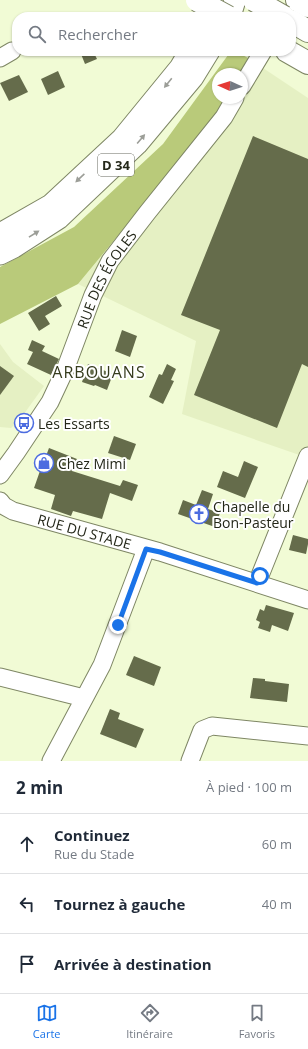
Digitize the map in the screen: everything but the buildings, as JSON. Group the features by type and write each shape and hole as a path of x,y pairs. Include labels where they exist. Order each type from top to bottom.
{"highway":[{"path":"197,0 219,12"},
{"path":"254,0 274,12"},
{"path":"297,0 308,6"},
{"path":"296,24 308,31"},
{"path":"296,56 308,63"}],"main road":[{"path":"213,12 218,0"},
{"path":"231,12 235,0"},
{"name":"D 34","path":"0,234 51,205 122,139 180,68 187,56"},
{"name":"D 34","path":"0,254 14,247 59,218 137,144 193,77 206,56"}],"street":[{"path":"284,12 290,0"},
{"path":"248,76 260,56"},
{"name":"RUE DES ÉCOLES","path":"0,475 50,402 65,370 93,295 110,261 224,117 232,104"},
{"path":"257,583 308,456"},
{"name":"RUE DU STADE","path":"0,501 4,506 13,511 160,552 308,600"},
{"path":"51,761 102,665 146,549"},
{"path":"0,677 84,698"},
{"path":"190,761 202,730 212,726 308,736"}],"shaded area":[{"path":"248,58 308,98 308,458 182,414 196,341 78,284 211,123 235,104 248,104 248,68 242,68"},
{"path":"0,344 13,362 44,386 21,418 11,428 0,427"}],"green space":[{"path":"227,56 244,56 248,58 242,68 219,68"},
{"path":"212,77 212,104 222,104 211,123 78,284 0,324 0,267 74,227 163,144"}],"place":[{"name":"Les Essarts","path":"24,423"},
{"name":"Chez Mimi","path":"44,463"},
{"name":"Chapelle du Bon-Pasteur","path":"199,514"}],"district":[{"name":"ARBOUANS","path":"99,372"}],"route":[{"path":"118,625 146,549 160,552 257,583 260,576"}]}
